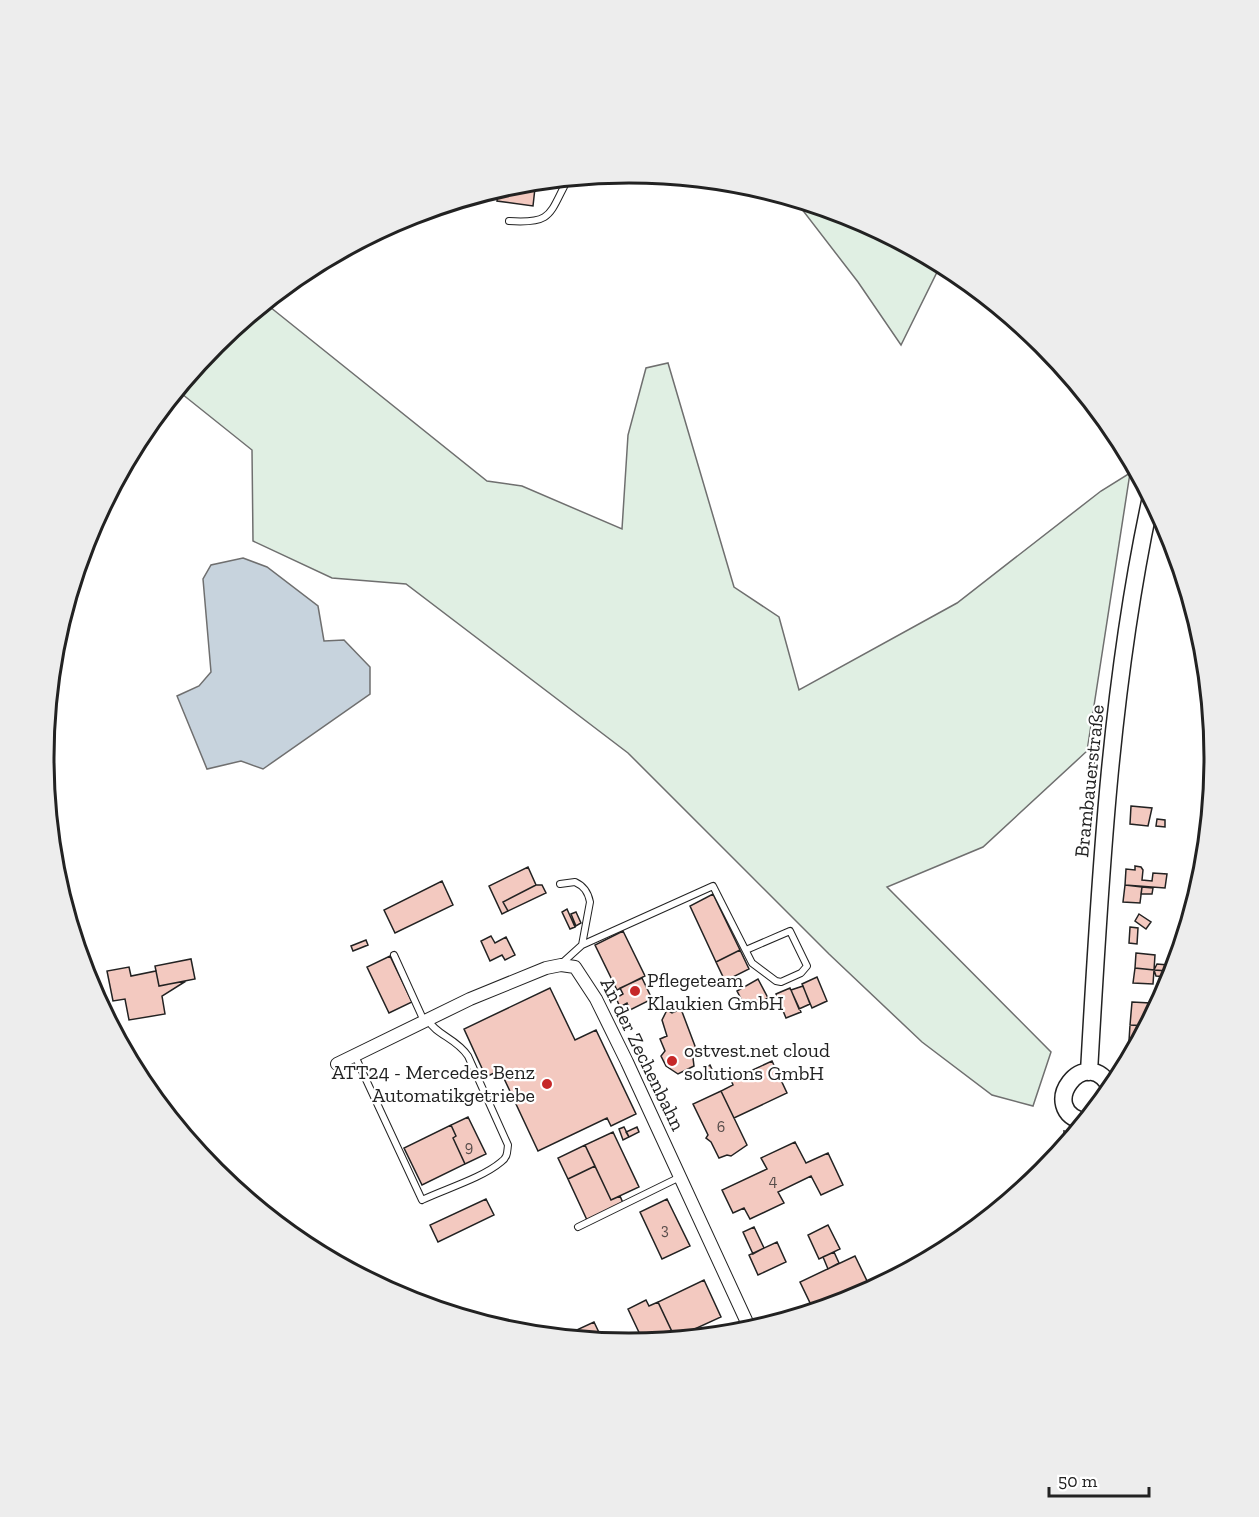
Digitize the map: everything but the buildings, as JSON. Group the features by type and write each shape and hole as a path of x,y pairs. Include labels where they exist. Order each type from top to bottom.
{"main road":[{"name":"Brambauerstraße","path":"1089,1072 1097,928 1111,757 1135,570 1148,509"},
{"path":"1078,1118 1073,1116 1063,1098 1069,1082 1080,1073 1089,1072 1101,1076 1105,1082"}],"street":[{"path":"337,1064 470,999 561,965"},
{"name":"An der Zechenbahn","path":"561,965 575,967 596,999 747,1322"}],"lane":[{"path":"509,221 535,223 548,216 563,187"},
{"path":"560,884 575,882 585,888 589,895 590,902 582,945"},
{"path":"561,965 582,945 713,886 752,963 776,981 781,982 801,973 807,966 790,931 746,950"},
{"path":"355,1056 422,1200 501,1162 507,1155 508,1144 461,1045 432,1028 426,1020 394,955"},
{"path":"578,1227 681,1177"}],"green space":[{"path":"803,211 884,242 937,272 901,345 858,282"},
{"path":"271,308 487,481 522,486 622,529 628,435 646,368 668,363 734,587 779,617 799,690 957,603 1101,491 1129,473 1087,751 983,847 887,887 1051,1052 1033,1106 992,1095 922,1042 829,954 628,753 406,584 332,578 253,541 252,450 184,395 223,352"}],"shaded area":[{"path":"243,558 267,567 318,606 324,641 344,640 370,667 370,694 263,769 241,761 207,769 177,696 199,686 211,672 203,579 211,565"}],"place":[{"name":"Pflegeteam Klaukien GmbH","path":"635,991"},
{"name":"ostvest.net cloud solutions GmbH","path":"672,1061"},
{"name":"ATT24 - Mercedes Benz Automatikgetriebe","path":"547,1084"}]}
